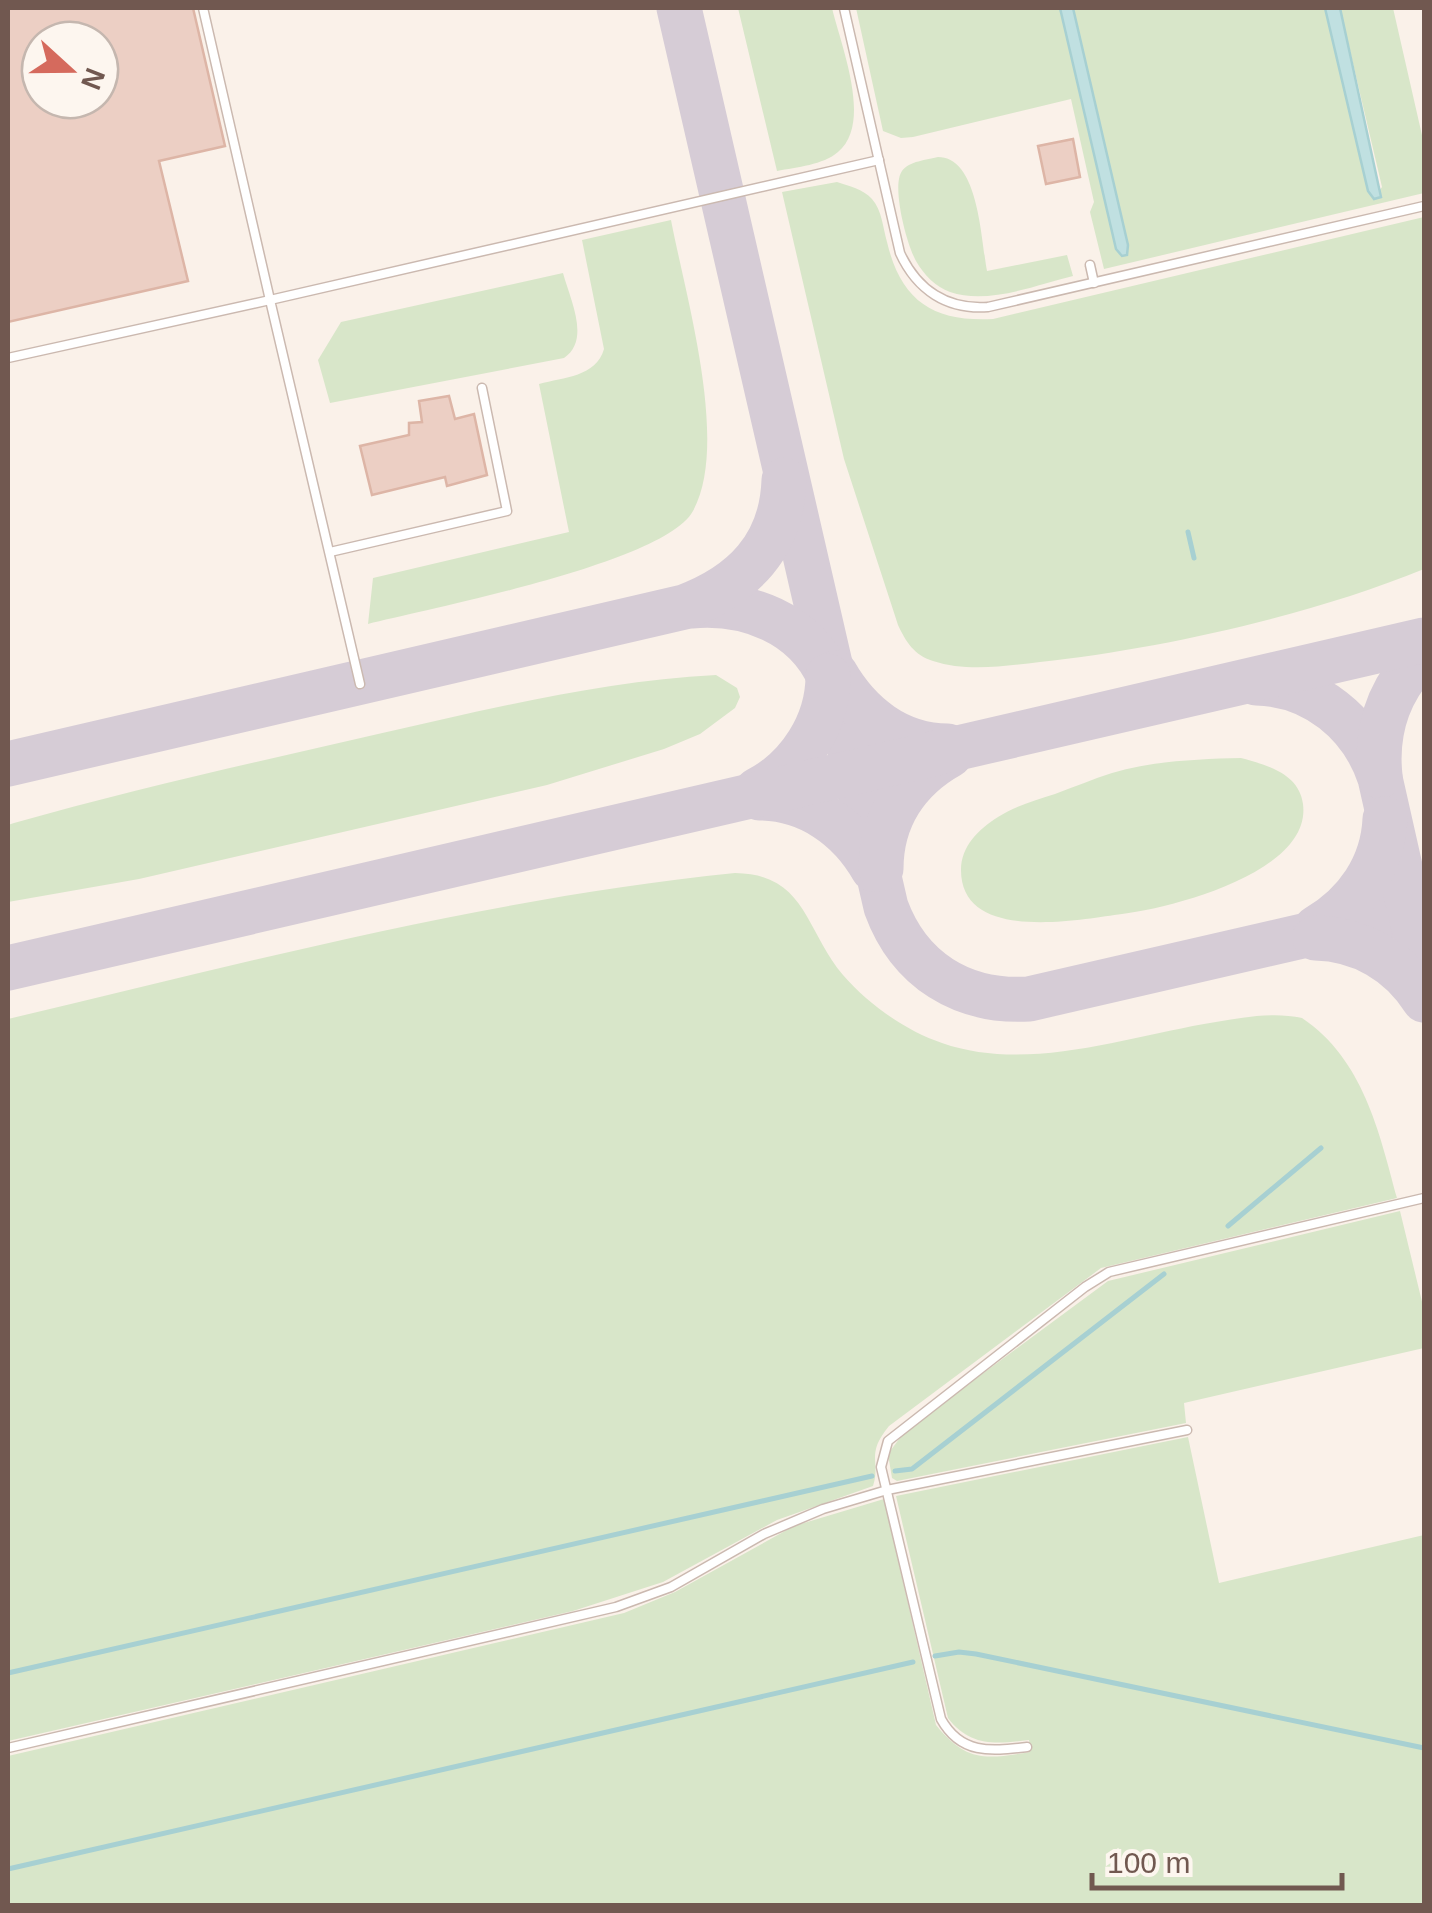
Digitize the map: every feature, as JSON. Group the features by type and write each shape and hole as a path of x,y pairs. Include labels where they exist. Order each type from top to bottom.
{"lane":[{"path":"203,8 360,684"},
{"path":"844,8 900,253 914,279 936,297 962,306 988,307 1424,206"},
{"path":"8,358 879,160"},
{"path":"1090,265 1094,283"},
{"path":"330,552 507,511 482,388"},
{"path":"1027,1747 979,1750 955,1738 941,1719 886,1490 881,1458 894,1433 1085,1286 1109,1272 1424,1198"},
{"path":"8,1748 616,1607 671,1587 789,1521 886,1490 1188,1430"}],"green space":[{"path":"738,8 832,8 854,104 848,139 832,156 777,171"},
{"path":"856,8 1060,8 1116,248 1121,252 1128,245 1073,8 1325,8 1368,190 1374,198 1382,187 1340,8 1393,8 1424,144 1424,193 1104,269 1071,99 913,137 901,138 883,131"},
{"path":"938,157 952,161 970,185 987,271 1067,255 1073,276 980,296 950,292 931,280 908,242 898,189 905,168"},
{"path":"837,182 860,190 875,203 893,262 911,293 937,312 972,319 993,319 1424,217 1424,569 1285,615 1135,648 986,667 946,664 921,655 898,625 844,459 782,192"},
{"path":"671,220 694,327 706,409 703,482 693,511 674,530 594,565 491,595 368,624 373,578 569,532 539,384 587,371 604,349 582,240"},
{"path":"563,273 577,330 572,350 564,358 330,403 318,360 341,322"},
{"path":"716,675 737,688 740,697 735,708 700,734 664,749 547,785 139,879 8,902 8,825 14,823 195,776 504,706 630,683"},
{"path":"1241,758 1271,767 1288,778 1303,804 1300,828 1286,849 1235,882 1173,904 1051,922 1000,918 980,909 966,893 961,870 968,846 984,827 1011,810 1127,769 1176,761"},
{"path":"735,873 758,876 790,894 830,958 853,986 901,1024 942,1043 974,1051 1039,1054 1241,1018 1302,1018 1323,1035 1354,1075 1375,1122 1397,1198 1101,1268 889,1426 876,1451 873,1486 777,1520 663,1582 573,1611 8,1741 8,1019 460,915 551,898"},
{"path":"1400,1211 1424,1310 1424,1348 1184,1403 1186,1423 897,1481 892,1478 888,1454 905,1431 1108,1281"},
{"path":"1188,1437 1219,1583 1424,1535 1424,1905 8,1905 8,1756 624,1613 675,1592 794,1526 884,1499 936,1725 958,1746 978,1755 1030,1752 1029,1740 975,1739 948,1718 896,1496"}],"water":[{"path":"1060,8 1073,8 1128,245 1127,255 1122,256 1116,249"},
{"path":"1325,8 1340,8 1381,197 1374,199 1368,191"}],"building":[{"path":"8,8 193,8 225,146 159,161 188,281 8,322"},
{"path":"1073,139 1080,177 1046,184 1038,146"},
{"path":"449,396 455,419 474,414 487,475 447,486 445,477 372,495 360,446 409,435 409,423 422,422 419,401"}],"waterway":[{"path":"1188,532 1194,558"},
{"path":"1228,1226 1321,1148"},
{"path":"895,1471 912,1469 1164,1274"},
{"path":"8,1673 872,1476"},
{"path":"935,1656 976,1654 1424,1748"},
{"path":"8,1869 913,1662"}],"taxiway":[{"path":"679,8 886,907 909,949 924,965 960,988 1005,999 1029,999 1424,908"},
{"path":"8,764 684,607 724,587 755,560 776,525 784,480"},
{"path":"691,606 733,607 772,619 805,642 829,677"},
{"path":"8,968 1424,640"},
{"path":"1380,776 1380,741 1387,709 1402,680 1424,654"},
{"path":"835,673 856,702 882,725 913,740 948,746"},
{"path":"757,790 786,770 808,743 823,711 828,676"},
{"path":"1256,683 1277,685 1316,699 1348,724 1372,758 1380,778 1424,973"},
{"path":"881,869 886,833 899,802 921,776 950,755"},
{"path":"759,798 794,803 825,818 852,840 873,869"},
{"path":"1316,928 1343,908 1365,882 1379,853 1385,819"},
{"path":"1315,938 1348,943 1378,955 1403,974 1424,1000"}]}
